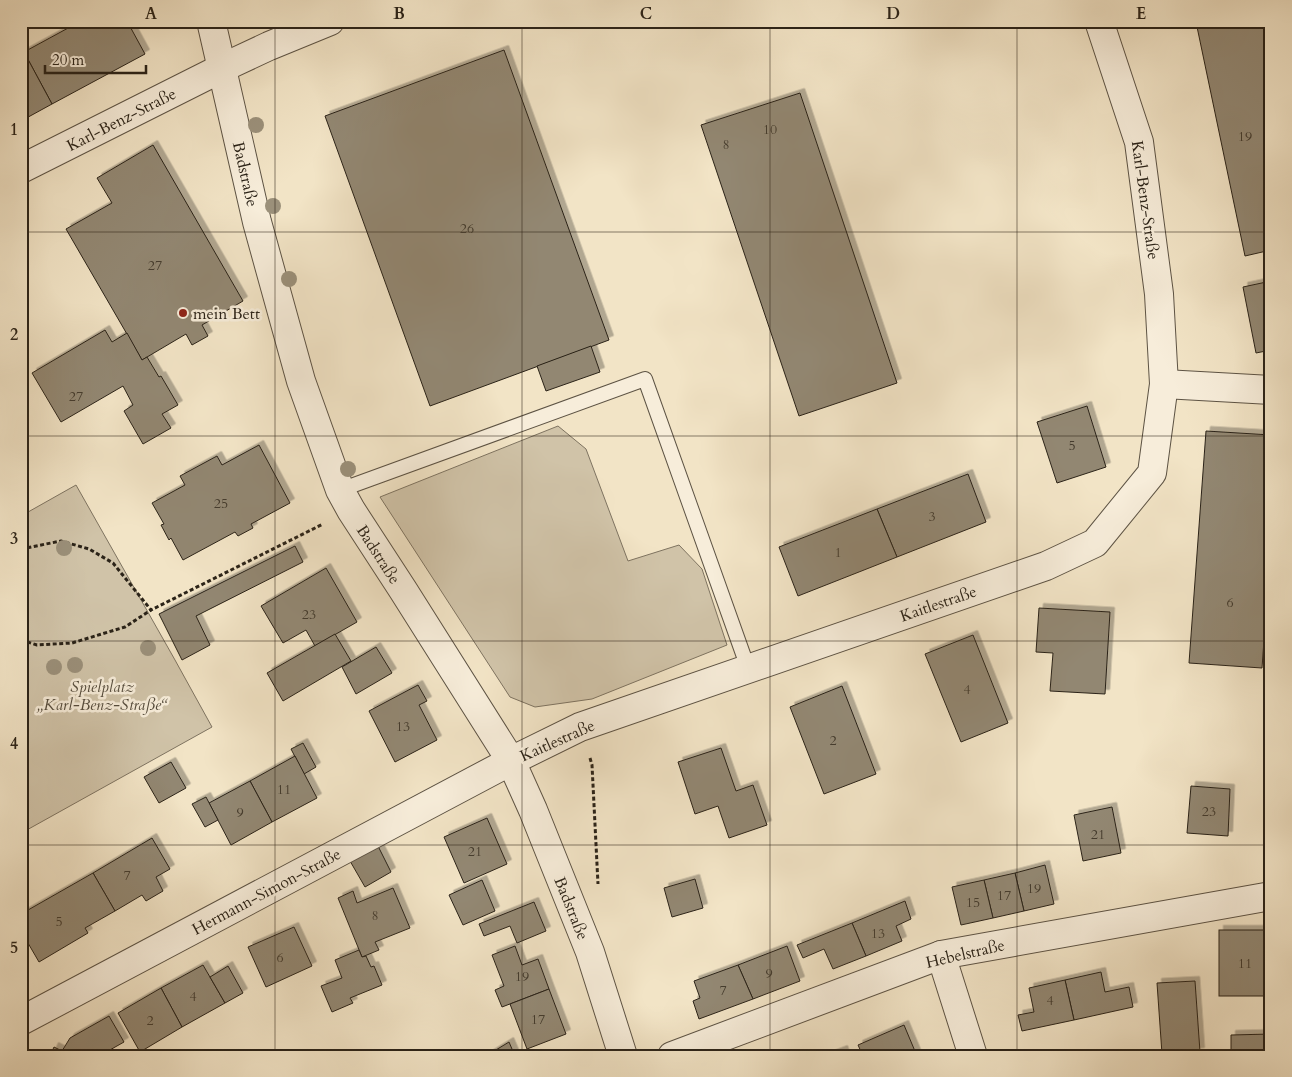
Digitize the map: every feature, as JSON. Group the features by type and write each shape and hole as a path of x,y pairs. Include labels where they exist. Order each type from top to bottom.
{"street":[{"name":"Badstraße","path":"211,21 258,222 298,372 345,500 511,761 533,810 590,952 623,1056"},
{"name":"Karl-Benz-Straße","path":"21,169 222,68 330,21"},
{"name":"Karl-Benz-Straße","path":"1099,21 1139,142 1159,294 1164,384"},
{"path":"1164,384 1271,390"},
{"name":"Kaitlestraße","path":"511,761 580,727 1046,566 1095,544 1152,473 1164,384"},
{"name":"Hermann-Simon-Straße","path":"21,1021 511,761"},
{"name":"Hebelstraße","path":"672,1056 941,955 1271,896"},
{"path":"941,955 973,1056"}],"lane":[{"path":"345,500 645,379 748,668"}],"path":[{"path":"21,640 37,645 72,643 125,627 151,610 345,500"},
{"path":"21,549 61,541 90,549 113,563 151,610"},
{"path":"580,727 592,765 598,885 580,928"}],"green space":[{"path":"558,426 586,449 628,561 679,545 702,569 727,645 592,699 535,707 510,697 380,497"},
{"name":"Spielplatz „Karl-Benz-Straße“","path":"76,485 212,727 25,831 21,824 21,516"}],"building":[{"path":"81,21 127,21 145,54 52,104 24,52"},
{"path":"1271,21 1271,250 1245,256 1196,22"},
{"path":"504,50 609,340 430,406 325,116"},
{"path":"24,52 52,104 21,121 21,54"},
{"path":"800,93 897,383 799,416 701,125"},
{"path":"153,145 243,301 202,325 208,336 192,345 186,334 142,360 66,229 112,203 97,178"},
{"path":"1271,281 1271,350 1256,353 1243,287"},
{"path":"105,330 112,342 127,333 142,360 147,357 178,405 162,414 171,428 143,444 124,411 133,405 123,386 61,422 32,373"},
{"path":"591,346 600,372 546,391 537,366"},
{"path":"1087,406 1106,467 1057,483 1037,422"},
{"path":"1206,431 1271,435 1271,542 1262,668 1189,663"},
{"path":"259,445 290,503 251,524 253,528 238,536 235,532 183,560 171,538 169,540 161,525 164,524 152,503 185,485 180,476 217,456 222,465"},
{"path":"968,474 986,522 897,557 877,509"},
{"path":"877,509 897,557 798,596 779,547"},
{"path":"295,546 303,562 196,616 210,645 182,660 159,614"},
{"path":"326,568 357,622 315,646 306,630 283,643 261,606"},
{"path":"1039,608 1110,612 1105,694 1050,691 1053,653 1036,652"},
{"path":"335,634 351,661 283,701 267,673"},
{"path":"973,635 1008,723 961,742 925,654"},
{"path":"376,647 392,673 356,694 342,667"},
{"path":"418,685 427,701 419,705 437,740 395,762 369,711"},
{"path":"842,686 876,774 824,794 790,707"},
{"path":"303,743 316,767 304,774 291,749"},
{"path":"721,748 736,791 753,785 767,825 729,838 718,806 695,814 678,762"},
{"path":"295,756 317,798 272,822 250,781"},
{"path":"171,762 186,788 159,803 144,777"},
{"path":"250,781 272,822 231,845 209,803"},
{"path":"1191,786 1230,789 1228,836 1187,833"},
{"path":"206,797 218,820 205,827 192,804"},
{"path":"1112,807 1121,853 1083,861 1074,815"},
{"path":"487,818 507,864 464,883 444,837"},
{"path":"152,838 170,869 156,877 163,891 146,901 142,895 115,911 93,873"},
{"path":"378,846 391,872 365,887 350,861"},
{"path":"1045,865 1054,904 1024,911 1015,873"},
{"path":"93,873 115,911 85,928 88,933 39,962 21,931 21,914"},
{"path":"1015,873 1024,911 993,918 984,880"},
{"path":"695,879 703,908 672,917 664,888"},
{"path":"482,880 495,911 463,925 449,895"},
{"path":"984,880 993,918 961,925 952,887"},
{"path":"393,888 410,928 375,942 379,950 362,957 338,898 353,891 357,903"},
{"path":"905,901 911,919 896,926 902,941 866,956 852,923"},
{"path":"534,902 546,931 517,943 510,926 484,936 479,924"},
{"path":"852,923 866,956 833,969 824,949 803,958 797,945"},
{"path":"294,927 312,966 266,987 248,947"},
{"path":"1219,930 1271,930 1271,996 1219,996"},
{"path":"515,946 522,965 538,959 549,989 502,1007 495,990 504,986 492,955"},
{"path":"787,946 800,981 753,999 738,965"},
{"path":"359,950 362,957 366,956 371,967 374,966 382,985 350,998 353,1003 332,1012 321,986 342,978 335,960"},
{"path":"203,965 225,1003 182,1027 161,988"},
{"path":"738,965 753,999 699,1019 693,1001 700,998 694,981"},
{"path":"228,966 243,993 225,1003 210,977"},
{"path":"1101,972 1105,992 1129,987 1133,1007 1074,1020 1065,980"},
{"path":"1065,980 1074,1020 1022,1031 1018,1015 1034,1012 1029,988"},
{"path":"1195,981 1200,1052 1162,1054 1157,983"},
{"path":"161,988 182,1027 140,1052 118,1013"},
{"path":"549,989 566,1034 527,1049 510,1004"},
{"path":"109,1016 124,1042 101,1055 96,1053 94,1056 50,1056 54,1047 62,1051 70,1038"},
{"path":"904,1025 917,1056 863,1056 858,1045"},
{"path":"1271,1034 1271,1056 1231,1056 1231,1035"},
{"path":"509,1042 515,1056 486,1056"},
{"path":"843,1050 845,1056 827,1056"}],"place":[{"name":"mein Bett","path":"183,313"}]}
